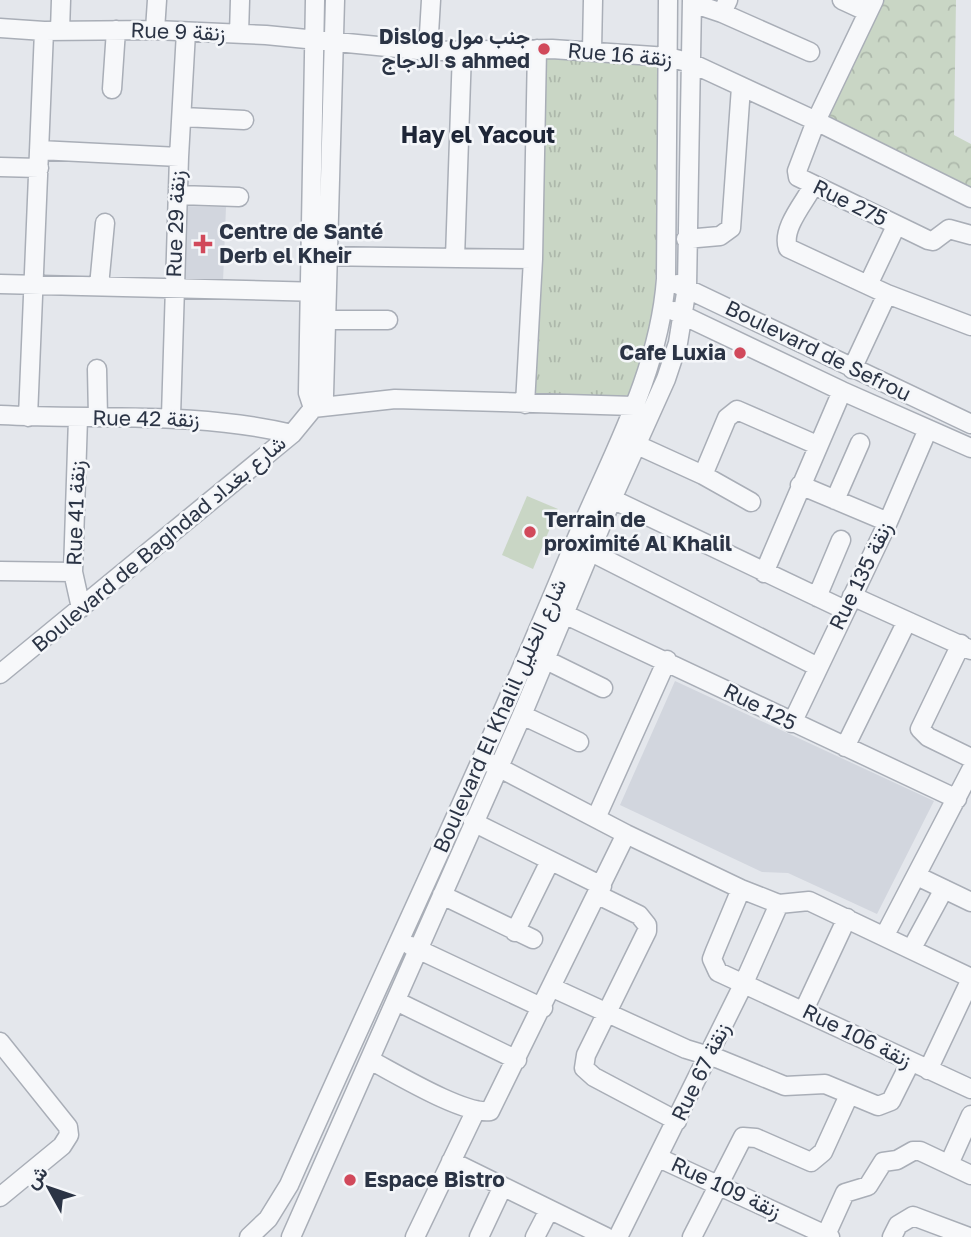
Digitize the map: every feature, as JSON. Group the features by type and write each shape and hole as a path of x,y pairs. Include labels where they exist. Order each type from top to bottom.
{"street":[{"path":"28,417 36,285 39,159 52,31 61,0"},
{"path":"155,30 156,0"},
{"path":"240,0 240,34"},
{"name":"Boulevard de Baghdad شارع بغداد","path":"315,0 313,41 319,256"},
{"name":"Boulevard de Baghdad شارع بغداد","path":"313,408 308,393 318,292 335,0"},
{"path":"428,51 431,0"},
{"path":"592,50 593,0"},
{"name":"Boulevard El Khalil شارع الخليل","path":"255,1236 289,1185 401,942 490,763 648,371 664,308 666,279 668,0"},
{"path":"816,121 871,6 842,0"},
{"path":"692,2 725,6 810,52"},
{"name":"Boulevard El Khalil شارع الخليل","path":"293,1236 473,822 490,763 522,715 589,551 666,379 684,314 687,287 692,2"},
{"name":"Rue 9 زنقة","path":"0,28 52,31 155,30 240,34 334,43"},
{"name":"Rue 9 زنقة","path":"112,89 116,30"},
{"name":"Rue 29 زنقة","path":"171,416 179,157 186,32"},
{"name":"Rue 16 زنقة","path":"334,43 428,51 592,50 668,57 691,63 816,121 971,198"},
{"path":"525,404 533,260 537,49"},
{"path":"455,258 462,51"},
{"path":"687,239 720,236 731,228 741,87"},
{"path":"183,117 244,120"},
{"name":"Rue 275","path":"816,121 799,165 798,177 896,226 933,241 949,229 971,235"},
{"path":"0,167 39,159 179,157"},
{"path":"813,186 790,228 786,239 788,248 887,294 971,326"},
{"path":"179,195 239,197"},
{"path":"99,286 105,223"},
{"path":"868,285 896,226"},
{"path":"319,256 533,260"},
{"name":"Boulevard de Sefrou","path":"666,279 971,424"},
{"path":"0,284 318,292"},
{"name":"Boulevard de Baghdad شارع بغداد","path":"0,674 292,434 324,395 327,320 318,292"},
{"path":"852,369 887,294"},
{"name":"Boulevard de Sefrou","path":"664,308 684,314 842,391 971,448"},
{"path":"327,320 388,320"},
{"path":"97,369 97,417"},
{"path":"764,573 842,391"},
{"path":"313,408 396,399 593,406 631,414"},
{"path":"703,475 732,412 742,410 817,445"},
{"name":"Rue 42 زنقة","path":"0,415 78,418 171,416 251,425 292,434"},
{"name":"Rue 41 زنقة","path":"78,418 73,572 82,608"},
{"name":"Rue 135 زنقة","path":"792,723 888,522 928,429"},
{"path":"835,500 860,443"},
{"path":"635,444 703,475 751,502"},
{"path":"800,485 888,522"},
{"path":"612,499 817,597 848,603 907,621 966,647 921,723 921,732 971,758"},
{"path":"817,597 841,540"},
{"path":"589,551 818,667"},
{"path":"0,571 73,572"},
{"name":"Rue 125","path":"564,614 667,660 792,723 957,799"},
{"path":"845,747 907,621"},
{"path":"544,659 603,688"},
{"path":"596,818 667,660"},
{"path":"522,715 579,743"},
{"path":"490,763 626,834 741,889 779,904 809,901 971,978 928,1070"},
{"path":"885,935 971,770"},
{"path":"473,822 600,890 639,915 647,925 643,939 586,1055 584,1068 594,1077 677,1121"},
{"path":"370,1060 434,1093 476,1110 486,1112 494,1107 626,834"},
{"path":"515,932 550,861"},
{"path":"917,876 971,902"},
{"name":"Rue 106 زنقة","path":"741,889 712,960 718,972 971,1089"},
{"path":"912,948 944,889"},
{"path":"442,895 533,939"},
{"name":"Rue 67 زنقة","path":"618,1237 743,985 779,904"},
{"path":"804,1010 848,918"},
{"path":"401,942 543,1008"},
{"path":"553,988 605,1015 785,1086 825,1084 878,1106 888,1103 895,1096 910,1063"},
{"path":"396,1001 517,1060"},
{"path":"0,1042 68,1127 69,1135 62,1146 0,1198"},
{"path":"335,1082 355,1091"},
{"path":"692,1237 739,1143 748,1136 811,1162 818,1158 849,1095"},
{"path":"415,1237 476,1110"},
{"path":"949,1164 971,1115"},
{"path":"827,1236 845,1194 868,1186 883,1162 897,1160 913,1151 971,1175"},
{"name":"Rue 109 زنقة","path":"659,1157 827,1236"},
{"path":"451,1161 606,1237"},
{"path":"479,1237 502,1188"},
{"path":"535,1237 549,1210"},
{"path":"892,1237 898,1225 913,1216 969,1237"},
{"path":"268,1219 293,1236"}],"shaded area":[{"name":"Centre de Santé Derb el Kheir","path":"182,206 226,207 223,282 179,280"},
{"path":"675,681 934,801 877,914 788,873 762,872 620,805"}],"green space":[{"path":"875,0 956,0 954,135 971,144 971,197 816,120"},
{"path":"540,50 663,57 655,298 647,345 628,395 592,406 527,403"},
{"name":"Terrain de proximité Al Khalil","path":"527,496 558,509 533,569 502,555"}],"place":[{"name":"Dislog جنب مول الدجاج s ahmed","path":"544,49"},
{"name":"Centre de Santé Derb el Kheir","path":"203,244"},
{"name":"Cafe Luxia","path":"740,353"},
{"name":"Terrain de proximité Al Khalil","path":"530,532"},
{"name":"Espace Bistro","path":"350,1180"}],"district":[{"name":"Hay el Yacout","path":"478,135"}]}
